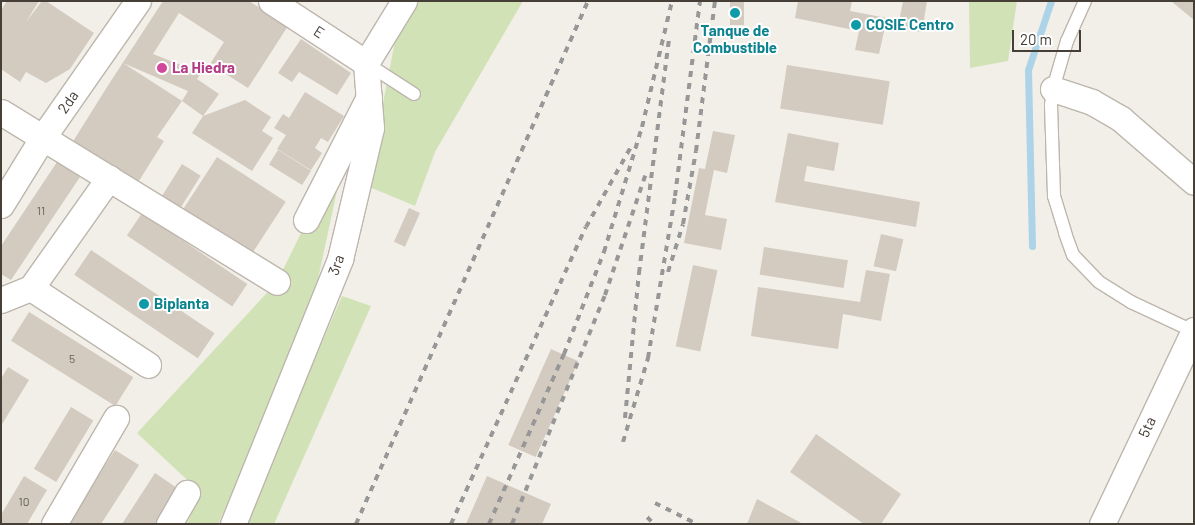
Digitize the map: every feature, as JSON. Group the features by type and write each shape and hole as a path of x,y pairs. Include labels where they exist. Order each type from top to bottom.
{"street":[{"name":"2da","path":"1,205 43,137 138,1"},
{"name":"E","path":"271,1 366,63"},
{"path":"366,63 404,1"},
{"name":"3ra","path":"233,524 340,259 371,128 366,63"},
{"path":"1053,89 1092,102 1121,119 1194,182"},
{"path":"306,220 369,97"},
{"path":"5,118 43,137 277,282"},
{"path":"1,300 31,288 109,178"},
{"path":"31,288 148,365"},
{"name":"5ta","path":"1102,524 1193,331"},
{"path":"54,524 116,418"},
{"path":"169,524 187,493"}],"lane":[{"path":"1085,1 1067,41 1053,89 1051,141 1054,196 1073,255 1099,282 1131,302 1193,331"},
{"path":"366,63 414,94"}],"green space":[{"path":"418,1 523,1 435,152 415,206 367,186 396,36"},
{"path":"969,1 1017,1 1008,61 970,68"},
{"path":"349,135 318,279 274,399 218,524 187,524 200,492 137,433 277,282"},
{"path":"342,296 371,306 274,524 244,524"}],"building":[{"path":"7,1 39,1 26,22 42,1 46,1 94,33 70,69 46,83 26,72 20,82 1,69 1,10"},
{"path":"163,1 249,1 288,26 248,88 210,64 224,42 179,13 153,54 201,73 197,79 219,94 203,116 182,101 157,137 164,141 137,184 72,143 107,87","holes":["123,63 188,91 182,101"]},
{"name":"Tanque de Combustible","path":"730,1 744,1 744,25 730,25"},
{"name":"COSIE Centro","path":"798,1 852,1 850,11 887,18 879,54 855,50 859,31 795,18"},
{"path":"903,1 927,1 922,32 898,27"},
{"path":"1171,1 1194,1 1194,20"},
{"path":"301,39 351,73 337,95 299,72 292,82 278,73"},
{"path":"787,65 890,81 883,125 780,108"},
{"path":"305,92 344,116 328,142 321,138 315,148 322,153 311,170 277,149 286,135 274,128 283,114 289,118"},
{"path":"245,100 271,117 262,131 273,138 252,171 192,133 203,116"},
{"path":"713,131 735,135 727,173 714,170 705,215 727,219 721,250 684,243 699,168 705,169"},
{"path":"788,133 839,143 834,171 807,166 804,181 920,202 916,227 775,202"},
{"path":"278,150 311,171 302,185 269,164"},
{"path":"217,157 286,202 251,255 182,211"},
{"path":"57,162 80,177 11,280 1,274 1,246"},
{"path":"182,164 201,176 180,209 161,197"},
{"path":"409,208 420,213 405,247 394,242"},
{"path":"142,213 247,284 232,306 127,235"},
{"path":"881,234 903,239 896,271 874,266"},
{"path":"764,247 848,260 844,288 760,275"},
{"name":"Biplanta","path":"91,250 215,333 198,358 74,275"},
{"path":"693,265 717,270 700,351 676,346"},
{"path":"866,270 890,274 881,321 843,314 838,349 751,336 758,287 860,302"},
{"path":"29,312 133,377 115,406 11,341"},
{"path":"551,349 578,361 536,457 508,445"},
{"path":"8,367 29,380 1,426 1,379"},
{"path":"71,407 93,420 56,482 34,469"},
{"path":"816,434 901,494 881,524 864,524 790,472"},
{"path":"115,450 139,465 101,524 67,524"},
{"path":"155,473 180,490 159,524 122,524"},
{"path":"24,476 47,490 27,524 1,524 1,515"},
{"path":"487,476 551,504 542,524 466,524"},
{"path":"757,499 803,524 747,524"}],"waterway":[{"path":"1032,246 1028,70 1051,1"}],"railway":[{"path":"356,524 588,1"},
{"path":"489,524 564,354 604,252 642,127 672,1"},
{"path":"623,442 648,358 675,196 700,1"},
{"path":"668,272 683,224 696,151 715,1"},
{"path":"625,418 639,273 669,38"},
{"path":"451,524 586,227 632,145"},
{"path":"512,524 605,295 647,170"},
{"path":"655,503 697,524"},
{"path":"647,517 654,524"}],"place":[{"name":"Tanque de Combustible","path":"735,13"},
{"name":"COSIE Centro","path":"856,25"},
{"name":"La Hiedra","path":"162,68"},
{"name":"Biplanta","path":"144,304"}]}
